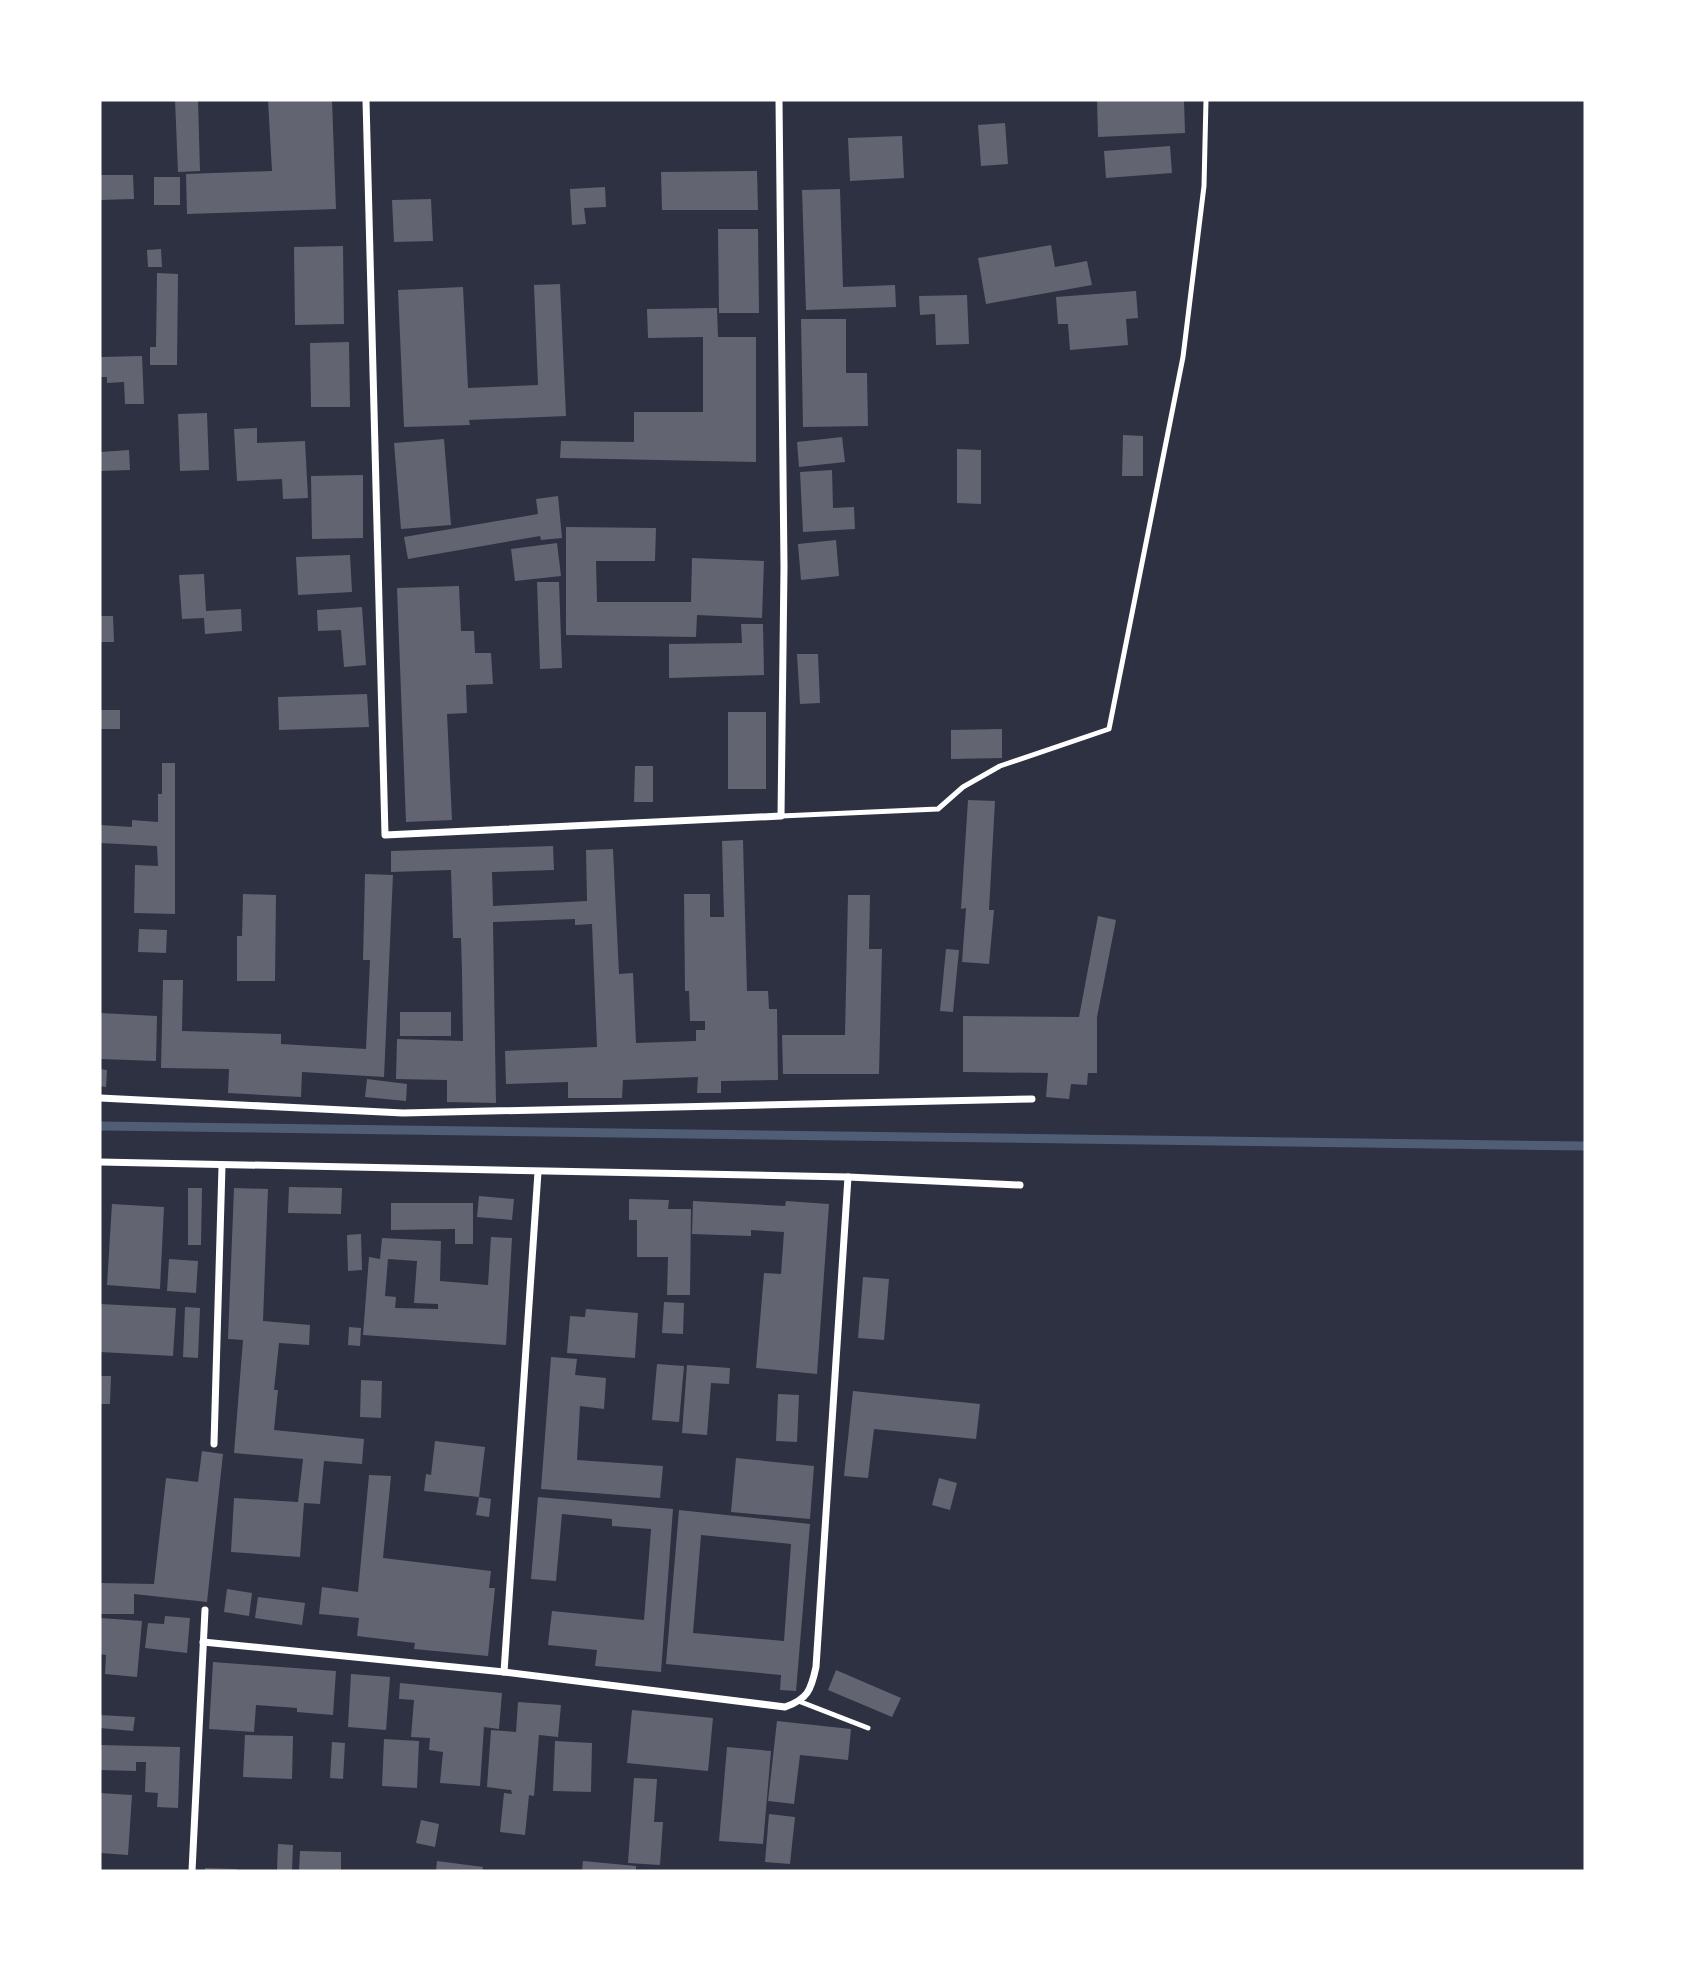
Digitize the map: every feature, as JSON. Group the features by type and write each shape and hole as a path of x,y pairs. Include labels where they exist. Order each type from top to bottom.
{"street":[{"path":"366,100 385,835 781,816 784,567 779,100"},
{"path":"100,1098 403,1113 1032,1099"},
{"path":"100,1162 848,1177 1020,1185"},
{"path":"214,1444 222,1166"},
{"path":"503,1672 538,1172"},
{"path":"203,1643 503,1672 785,1707 801,1702 812,1687 816,1667 848,1177"},
{"path":"192,1871 205,1610"}],"lane":[{"path":"781,816 938,809 963,787 1000,766 1109,729 1183,358 1204,186 1206,100"},
{"path":"801,1702 868,1728"}],"building":[{"path":"175,100 198,100 200,171 178,172"},
{"path":"268,100 332,100 336,209 187,214 186,174 272,171"},
{"path":"1097,100 1184,100 1185,133 1098,137"},
{"path":"1005,123 1008,164 981,166 978,125"},
{"path":"902,136 904,178 850,181 848,138"},
{"path":"1170,146 1172,173 1106,178 1104,151"},
{"path":"757,171 758,210 662,210 661,172"},
{"path":"100,175 133,175 134,199 100,200"},
{"path":"154,177 180,177 180,205 154,205"},
{"path":"605,187 606,207 584,208 586,224 572,225 570,189"},
{"path":"840,189 843,287 895,285 896,307 806,310 802,190"},
{"path":"431,199 433,241 394,242 392,200"},
{"path":"718,229 758,229 759,313 719,313"},
{"path":"1051,245 1055,267 1087,261 1092,285 986,304 978,258"},
{"path":"343,246 344,324 295,325 294,247"},
{"path":"161,249 162,267 148,267 147,250"},
{"path":"157,273 178,274 177,365 150,365 150,347 156,347"},
{"path":"560,284 566,416 469,420 470,425 404,427 398,290 463,287 468,388 538,385 534,285"},
{"path":"1136,291 1138,318 1126,319 1128,345 1070,350 1068,324 1058,324 1056,297"},
{"path":"967,295 969,344 936,345 935,314 920,315 919,296"},
{"path":"717,308 718,337 756,337 756,462 560,458 561,441 634,442 634,412 703,412 703,337 648,338 647,309"},
{"path":"801,319 846,319 846,373 867,373 868,426 803,427"},
{"path":"349,342 350,407 311,407 310,343"},
{"path":"142,356 144,404 125,404 124,382 107,383 107,377 100,377 100,357"},
{"path":"207,413 209,470 180,471 178,414"},
{"path":"257,428 257,443 305,441 308,498 283,499 282,479 237,481 234,429"},
{"path":"1123,435 1143,436 1143,476 1122,476"},
{"path":"842,437 845,462 799,467 797,442"},
{"path":"444,439 451,525 401,529 394,443"},
{"path":"957,449 981,450 981,504 957,503"},
{"path":"129,450 130,470 100,471 100,452"},
{"path":"832,470 833,508 854,507 855,529 803,532 800,472"},
{"path":"363,475 363,538 312,539 311,476"},
{"path":"558,496 562,538 541,540 540,536 408,559 404,537 538,514 536,499"},
{"path":"566,527 656,528 655,561 596,561 597,602 691,602 692,558 764,561 762,618 697,615 696,637 566,635"},
{"path":"836,540 839,576 801,580 798,544"},
{"path":"557,543 561,576 515,581 511,549"},
{"path":"350,555 352,592 298,595 296,557"},
{"path":"204,574 206,611 241,609 242,631 205,634 204,618 182,619 179,575"},
{"path":"537,582 559,582 562,668 540,669"},
{"path":"459,586 461,631 474,631 475,653 491,653 493,684 466,685 467,713 447,714 452,820 406,822 397,588"},
{"path":"362,607 366,665 344,667 341,630 318,631 317,610"},
{"path":"100,616 113,616 114,642 100,642"},
{"path":"741,624 763,624 764,675 669,678 669,644 742,643"},
{"path":"797,654 818,654 820,703 800,704"},
{"path":"367,694 369,727 279,730 278,697"},
{"path":"100,710 120,710 120,729 100,729"},
{"path":"728,712 766,712 766,789 728,789"},
{"path":"1002,729 1002,758 951,759 951,730"},
{"path":"162,763 175,763 175,914 134,913 135,865 158,866 157,846 100,843 100,825 132,827 132,820 158,822"},
{"path":"635,766 653,766 653,802 634,802"},
{"path":"968,800 995,801 989,910 994,910 989,964 962,962 966,908 961,909"},
{"path":"743,840 747,991 768,991 769,1009 777,1009 778,1080 721,1081 721,1093 697,1093 698,1077 623,1080 622,1098 568,1098 568,1082 506,1084 505,1051 597,1047 592,924 575,925 575,919 493,922 496,1103 447,1102 447,1080 396,1079 397,1039 463,1041 462,972 461,938 453,938 451,870 391,872 391,851 553,846 554,870 492,872 493,906 587,901 586,850 613,849 619,974 633,973 636,1043 696,1041 696,1030 705,1030 705,1021 690,1021 689,991 685,991 684,894 710,894 710,917 724,917 722,841"},
{"path":"365,874 393,875 384,1077 302,1072 301,1097 228,1093 229,1069 161,1068 163,980 183,980 182,1031 281,1034 281,1044 366,1049 370,960 363,960"},
{"path":"243,894 276,895 275,981 237,981 237,936 242,936"},
{"path":"848,895 870,895 869,949 882,949 879,1074 783,1074 782,1035 845,1035"},
{"path":"1098,916 1116,920 1097,1017 1097,1073 1088,1073 1087,1085 1071,1084 1069,1099 1046,1097 1048,1073 963,1072 963,1016 1079,1017"},
{"path":"139,929 167,930 166,953 138,952"},
{"path":"946,949 959,950 953,1012 940,1011"},
{"path":"400,1012 451,1012 451,1036 400,1036"},
{"path":"100,1013 157,1016 156,1061 100,1059"},
{"path":"100,1069 107,1070 106,1087 100,1086"},
{"path":"367,1079 407,1084 406,1101 365,1097"},
{"path":"289,1187 342,1188 341,1214 288,1213"},
{"path":"188,1188 202,1188 201,1245 188,1245"},
{"path":"234,1188 268,1189 263,1321 310,1325 309,1345 279,1343 274,1390 278,1390 274,1430 364,1439 362,1464 324,1461 320,1504 304,1503 300,1557 231,1552 234,1498 298,1502 303,1459 234,1453 243,1340 228,1339"},
{"path":"479,1196 514,1199 512,1220 477,1217"},
{"path":"629,1199 669,1200 668,1209 691,1209 690,1295 667,1295 668,1257 637,1257 637,1220 629,1220"},
{"path":"693,1201 785,1206 786,1201 829,1204 817,1374 756,1368 764,1273 781,1274 784,1232 751,1230 751,1236 692,1234"},
{"path":"391,1203 473,1203 473,1244 455,1244 455,1229 391,1230"},
{"path":"112,1204 164,1207 160,1289 107,1285"},
{"path":"361,1234 362,1270 348,1271 347,1235"},
{"path":"491,1237 512,1238 506,1345 363,1335 369,1257 380,1259 382,1238 441,1241 440,1281 488,1285","holes":["388,1259 417,1261 414,1303 438,1304 438,1309 395,1308 396,1297 385,1296"]},
{"path":"169,1259 198,1261 196,1293 167,1291"},
{"path":"863,1277 889,1279 884,1340 858,1338"},
{"path":"664,1302 684,1303 683,1334 662,1333"},
{"path":"100,1304 176,1308 173,1356 100,1352"},
{"path":"185,1307 200,1308 198,1358 183,1357"},
{"path":"586,1309 638,1313 635,1358 567,1353 570,1316 585,1317"},
{"path":"349,1327 361,1328 360,1346 348,1345"},
{"path":"551,1357 577,1359 575,1375 606,1378 604,1409 580,1406 577,1460 663,1466 660,1498 541,1489"},
{"path":"657,1364 684,1366 679,1422 652,1420"},
{"path":"687,1365 730,1368 729,1384 711,1383 707,1435 682,1433"},
{"path":"100,1376 111,1376 110,1404 100,1404"},
{"path":"361,1380 382,1381 381,1418 360,1417"},
{"path":"853,1391 980,1404 976,1439 874,1429 868,1478 844,1476"},
{"path":"778,1394 799,1395 797,1442 776,1441"},
{"path":"435,1441 485,1447 479,1497 424,1491 426,1474 431,1475"},
{"path":"202,1451 223,1454 207,1602 134,1594 134,1614 100,1614 100,1583 154,1584 166,1478 198,1482"},
{"path":"736,1458 814,1466 810,1519 731,1512"},
{"path":"369,1475 391,1476 383,1558 491,1571 489,1588 495,1588 488,1656 414,1649 415,1643 357,1636 359,1618 319,1614 322,1587 358,1592"},
{"path":"939,1478 957,1483 950,1510 932,1505"},
{"path":"479,1497 491,1499 489,1517 476,1515"},
{"path":"538,1497 673,1509 661,1672 595,1666 597,1650 548,1645 552,1611 644,1620 651,1529 612,1526 612,1519 562,1514 556,1581 531,1579"},
{"path":"679,1510 810,1524 796,1691 780,1690 781,1675 666,1664","holes":["701,1535 791,1544 784,1641 693,1633"]},
{"path":"227,1589 252,1593 249,1616 224,1612"},
{"path":"258,1597 305,1603 302,1625 255,1618"},
{"path":"165,1616 190,1618 187,1653 145,1648 148,1623 164,1624"},
{"path":"100,1618 142,1621 137,1677 105,1674 106,1655 100,1654"},
{"path":"213,1662 336,1671 333,1715 297,1712 297,1708 256,1705 254,1732 209,1729"},
{"path":"836,1670 901,1698 892,1717 828,1690"},
{"path":"351,1674 390,1677 386,1730 348,1727"},
{"path":"400,1683 502,1693 499,1729 484,1727 480,1786 440,1783 443,1752 429,1750 430,1738 411,1737 414,1700 399,1699"},
{"path":"518,1702 561,1705 558,1737 539,1735 534,1796 529,1795 525,1835 500,1832 504,1793 512,1794 511,1790 487,1787 491,1730 516,1732"},
{"path":"632,1710 713,1718 708,1771 627,1763"},
{"path":"100,1715 135,1717 133,1731 100,1728"},
{"path":"777,1721 851,1729 848,1760 800,1755 794,1804 768,1801"},
{"path":"245,1735 293,1736 292,1779 243,1777"},
{"path":"384,1739 419,1741 417,1788 382,1786"},
{"path":"555,1741 592,1743 591,1792 553,1791"},
{"path":"332,1742 345,1743 343,1779 330,1778"},
{"path":"100,1745 180,1747 178,1808 157,1807 158,1793 145,1792 146,1762 136,1762 136,1771 100,1770"},
{"path":"727,1747 771,1751 763,1844 719,1841"},
{"path":"634,1778 657,1779 654,1822 663,1822 660,1865 628,1863"},
{"path":"100,1793 132,1795 128,1855 100,1853"},
{"path":"769,1814 795,1817 790,1864 765,1862"},
{"path":"421,1820 439,1824 435,1847 416,1843"},
{"path":"278,1844 293,1845 292,1870 277,1870"},
{"path":"300,1851 341,1852 341,1871 299,1870"},
{"path":"437,1861 483,1867 482,1871 436,1871"},
{"path":"583,1861 636,1866 636,1871 582,1871"},
{"path":"205,1868 237,1869 237,1871 205,1871"}],"waterway":[{"path":"100,1126 1585,1146"}]}
